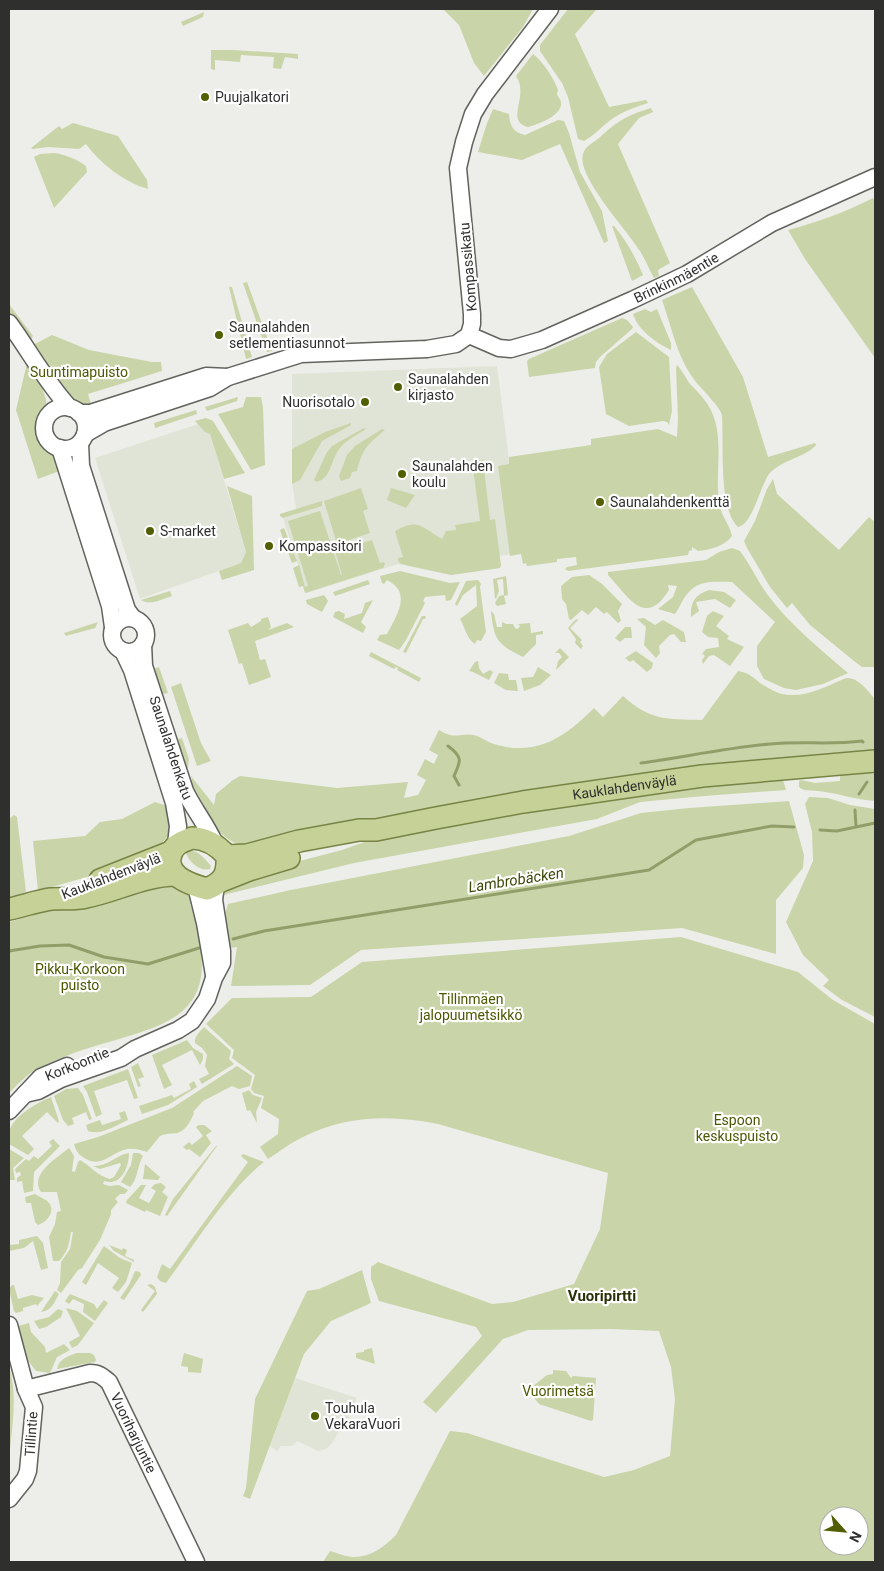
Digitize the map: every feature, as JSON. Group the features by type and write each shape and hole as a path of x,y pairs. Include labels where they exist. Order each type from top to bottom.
{"main road":[{"name":"Kauklahdenväylä","path":"221,850 248,855 299,841 359,830 376,830 523,802 702,776 875,761"},
{"name":"Kauklahdenväylä","path":"211,884 272,862 350,843 376,830"},
{"path":"192,838 200,838 221,850 228,869 211,884 176,875 169,864 173,848 192,838"},
{"name":"Kauklahdenväylä","path":"51,899 173,848"},
{"name":"Kauklahdenväylä","path":"9,908 51,899 84,898 164,875 176,875"}],"street":[{"name":"Kompassikatu","path":"470,334 472,314 458,168 466,133 473,114 485,94 550,9"},
{"name":"Brinkinmäentie","path":"470,334 499,348 511,349 542,340 679,278 772,223 875,177"},
{"path":"9,323 61,399 75,411 86,425 81,466 127,610 133,618 143,624 146,631 143,644 136,650 123,651 114,643 110,606 60,448"},
{"path":"49,415 61,408 90,413 206,376 228,376 301,354 427,349 456,344 470,334"},
{"path":"44,373 50,398 49,415 45,424 46,434 51,443 60,448 68,448 104,423 210,388 228,376"},
{"path":"113,627 122,619 133,618"},
{"name":"Saunalahdenkatu","path":"143,644 144,666 185,791 191,805 221,850"},
{"name":"Saunalahdenkatu","path":"123,651 132,670 174,803 178,826 173,848"},
{"name":"Korkoontie","path":"9,1111 25,1094 38,1091 61,1080 121,1058 135,1049 178,1030 192,1021 207,999 214,978 205,923 211,884"},
{"path":"9,1325 26,1389"},
{"name":"Vuoriharjuntie","path":"26,1389 90,1373 96,1373 109,1382 196,1562"},
{"name":"Tillintie","path":"13,1493 26,1389"}],"shaded area":[{"name":"Saunalahden koulu","path":"497,366 521,553 499,556 500,568 451,575 398,564 307,593 283,518 297,514 292,483 292,374"},
{"path":"198,424 210,434 246,552 241,563 140,599 95,458"},
{"name":"Touhula VekaraVuori","path":"295,1378 357,1398 344,1428 342,1427 326,1449 318,1451 297,1441 292,1446 281,1446 277,1451 270,1446"}],"green space":[{"path":"443,9 533,9 523,27 484,76 474,63 459,25"},
{"path":"568,9 597,9 575,34 609,107 646,100 648,103 616,116 584,141 578,139 568,97 562,83 540,51 540,45"},
{"path":"204,12 203,17 183,26 181,22"},
{"path":"211,50 298,54 298,59 285,57 281,69 273,68 274,57 241,55 240,62 215,60 215,70 211,69"},
{"path":"533,54 551,75 558,90 557,94 561,103 559,109 552,116 528,127 521,124 518,119 520,84 516,76"},
{"path":"651,108 653,112 639,118 618,144 670,263 658,270 659,276 654,278 640,251 595,189 587,176 583,164 583,154 586,149 611,127 622,120"},
{"path":"493,109 509,114 513,128 525,135 558,120 564,121 580,172 602,211 608,241 604,243 560,144 522,160 478,152"},
{"path":"73,123 118,136 147,180 148,189 122,177 99,158 86,144 79,149 31,148 59,126 62,129"},
{"path":"54,153 79,161 86,166 87,172 54,208 34,157 40,154"},
{"path":"873,198 875,202 875,358 805,259 788,230 832,216"},
{"path":"612,226 627,243 643,275 632,281"},
{"path":"247,282 272,351 267,352 243,283"},
{"path":"229,287 232,287 252,357 246,359"},
{"path":"692,287 743,377 768,457 815,443 816,445 806,453 780,465 769,474 752,513 743,525 738,527 727,506 723,475 721,412 687,369 662,300"},
{"path":"9,304 33,336 30,341 9,313"},
{"path":"645,309 651,312 657,309 671,343 671,350 659,344 643,331 635,320 633,314"},
{"path":"622,318 627,320 633,327 632,329 600,357 596,362 595,368 529,377 527,361 529,359"},
{"path":"636,332 669,357 672,411 669,425 663,421 629,426 606,414 599,367 607,354"},
{"name":"Suuntimapuisto","path":"52,335 89,350 161,362 162,371 88,394 92,407 78,406 73,403 33,345"},
{"path":"27,363 40,381 46,400 46,408 39,429 40,436 56,457 62,470 38,479 16,410"},
{"name":"Saunalahdenkenttä","path":"677,365 706,402 714,417 718,442 718,495 720,508 732,536 721,545 707,550 698,551 692,547 688,555 568,571 565,569 567,567 577,565 576,557 527,566 526,563 523,564 521,554 510,556 498,466 509,464 509,457 591,445 591,439 658,429 677,437"},
{"path":"238,397 237,401 207,411 205,407"},
{"path":"246,397 261,397 263,408 265,465 251,470 218,414 243,407"},
{"path":"196,410 197,414 155,428 154,423"},
{"path":"206,418 213,421 245,473 224,479 210,434 205,432 195,421"},
{"path":"351,423 351,425 322,441 300,480 292,484 292,449 325,432"},
{"path":"364,428 366,429 342,445 328,473 316,482 314,480 327,452 332,446"},
{"path":"382,429 385,430 363,452 357,471 352,472 350,478 341,481 339,476 347,455 355,446"},
{"path":"483,460 490,520 495,519 500,568 451,575 401,564 398,558 403,557 395,531 415,524 424,527 442,539 446,531 456,530 455,525 480,521 472,461"},
{"path":"773,479 777,494 839,550 869,517 875,522 875,667 862,667 810,625 792,603 787,608 770,587 747,548 744,541"},
{"path":"227,486 252,496 254,570 222,580 219,571 241,563 246,552"},
{"path":"361,488 368,509 363,511 370,533 337,544 324,501"},
{"path":"391,488 415,495 406,508 387,500"},
{"path":"322,501 322,506 283,518 280,516 280,514"},
{"path":"320,511 341,575 335,551 372,540 380,563 384,562 385,564 383,568 305,593 303,586 299,587 293,568 299,565 305,587 308,586 288,521"},
{"path":"284,528 297,561 292,563 280,530"},
{"path":"732,548 740,551 767,594 785,616 848,673 823,684 796,690 784,688 764,679 757,666 757,646 775,622 732,582 710,582 698,585 688,593 675,614 658,609 673,597 677,586 668,585 669,590 660,601 652,607 644,608 630,599 608,575 608,572 706,560 719,552"},
{"path":"400,571 450,583 460,582 451,600 446,601 445,595 425,597 423,601 425,603 399,650 377,640 380,635 387,634 398,612 401,598 395,585 387,580 384,584 382,583 380,576"},
{"path":"589,575 602,584 622,604 618,611 621,621 618,623 607,612 604,614 596,607 588,615 582,610 571,620 569,619 566,604 562,599 561,586 572,577"},
{"path":"506,576 508,595 504,596 506,604 497,606 495,603 499,596 504,595 503,579 497,580 499,591 496,599 493,579"},
{"path":"368,580 370,584 335,596 333,592"},
{"path":"478,580 481,584 486,632 481,641 477,640 475,644 468,636 460,619 477,606 476,585 463,595 457,606 455,604 466,581"},
{"path":"709,590 724,592 736,600 730,608 715,599 696,602 699,611 691,617 691,607 694,600 700,594"},
{"path":"170,591 172,596 160,600 145,602 141,600"},
{"path":"324,595 328,601 322,612 307,604 306,600"},
{"path":"373,600 361,622 366,627 363,633 333,617 335,612 339,611 345,614 344,619 362,613 365,603"},
{"path":"491,611 494,614 497,627 502,627 502,622 513,624 518,629 520,626 518,624 530,623 531,633 543,631 543,634 536,635 536,644 523,657 507,648 498,640"},
{"path":"713,611 724,616 716,626 729,636 727,639 744,647 730,666 714,655 709,656 703,664 702,660 705,656 701,655 706,649 719,647 718,638 708,637 702,632 707,616"},
{"path":"422,616 426,616 425,619 423,619 406,653 403,652 404,650"},
{"path":"268,617 271,627 268,630 287,623 294,627 255,641 260,660 265,659 271,677 249,685 242,663 239,664 228,630 248,623 251,627 261,621 261,619"},
{"path":"644,618 655,625 663,620 684,632 686,642 681,642 674,634 670,635 659,646 660,653 656,658 644,645 646,627 637,619"},
{"path":"577,619 570,628 582,640 580,642 583,646 581,649 575,643 576,639 568,628"},
{"path":"98,622 95,628 66,636 64,633"},
{"path":"625,627 631,627 632,638 625,638 620,642 615,638"},
{"path":"560,648 569,657 556,670 558,661 562,657 559,653 555,653"},
{"path":"636,651 653,663 652,668 647,672 633,660 630,662 625,658"},
{"path":"371,652 421,678 419,682 397,670 398,668 394,669 369,656"},
{"path":"478,661 479,668 483,674 490,670 493,672 489,680 469,671 475,662"},
{"path":"159,667 168,693 163,694 150,670"},
{"path":"538,667 551,675 540,685 524,691 521,678 533,677"},
{"path":"738,671 750,675 761,684 776,692 790,695 815,691 846,678 858,682 875,699 875,752 248,847 237,844 218,831 186,782 192,780 191,776 214,805 216,794 240,776 337,788 408,782 404,798 418,795 426,780 417,775 425,759 434,764 438,755 429,750 439,730 453,735 467,734 476,736 494,744 509,747 524,748 537,746 561,736 594,708 603,717 623,696 642,710 660,717 702,720"},
{"path":"499,673 508,674 509,680 516,680 518,691 506,690 494,683"},
{"path":"181,683 201,743 211,761 197,766 171,687"},
{"path":"182,738 189,759 188,768 182,770 178,739"},
{"path":"875,770 875,801 805,790 799,787 799,781 801,780 815,783 840,781 840,775"},
{"path":"777,779 783,780 786,790 640,802 597,819 354,863 223,895 239,882 296,862 342,850 370,840 657,791"},
{"path":"809,797 828,798 850,805 875,809 875,1017 842,1000 823,986 829,980 803,955 786,922 813,861 812,832 805,804"},
{"path":"789,801 804,855 803,868 776,900 776,954 682,928 361,950 310,985 231,986 237,947 229,948 225,914 228,904 569,836 641,813"},
{"path":"155,802 167,806 171,823 169,835 160,845 104,872 38,891 33,841 85,836 100,822 122,819"},
{"path":"14,815 17,817 26,892 9,897 9,819"},
{"path":"190,850 202,856 211,866 210,869 199,868 192,863 186,853"},
{"name":"Pikku-Korkoon puisto","path":"169,885 184,891 195,903 190,904 201,952 201,974 197,991 188,1005 176,1016 162,1024 77,1052 40,1067 9,1093 9,922 73,903"},
{"name":"Espoon keskuspuisto","path":"681,937 798,972 833,1000 875,1024 875,1562 323,1562 330,1551 354,1557 372,1553 396,1535 450,1431 467,1433 604,1477 634,1470 670,1456 675,1399 671,1367 659,1331 611,1329 528,1330 503,1339 436,1413 423,1402 482,1336 476,1327 379,1301 371,1279 371,1267 378,1262 492,1304 513,1302 574,1284 600,1229 608,1173 438,1124 387,1118 354,1121 321,1129 295,1141 268,1159 260,1147 278,1134 279,1119 261,1108 264,1096 254,1093 251,1089 255,1075 232,1058 234,1050 206,1024 232,998 311,997 362,962"},
{"path":"204,1027 231,1051 229,1059 234,1064 202,1084 199,1079 209,1074 205,1066 207,1055 195,1043 195,1038"},
{"path":"187,1040 193,1048 203,1054 203,1059 200,1065 192,1050 162,1065 172,1085 164,1089 152,1055"},
{"path":"138,1063 144,1077 138,1079 141,1086 138,1087 131,1067"},
{"path":"237,1066 252,1076 250,1086 239,1089 232,1086 203,1101 193,1112 186,1128 177,1133 160,1136 147,1152 127,1149 97,1162 84,1158 78,1153 74,1144 98,1137 172,1108"},
{"path":"128,1069 138,1098 134,1099 127,1080 94,1091 102,1114 96,1117 83,1086"},
{"path":"194,1081 197,1087 168,1105 142,1114 139,1106 172,1095 174,1098 191,1089 189,1084"},
{"path":"78,1088 83,1095 92,1119 89,1120 86,1112 72,1118 74,1124 68,1126 63,1120 54,1096 66,1089"},
{"path":"249,1090 253,1095 262,1098 256,1112 257,1123 250,1110 247,1111 242,1093"},
{"path":"51,1097 58,1123 47,1112 22,1136 34,1149 28,1155 9,1144 11,1126 20,1115"},
{"path":"125,1111 128,1120 103,1131 88,1131 86,1125 100,1120 102,1125 121,1119 119,1113"},
{"path":"204,1125 212,1131 206,1135 211,1143 200,1157 183,1147 189,1142 192,1145 203,1136 196,1127"},
{"path":"53,1139 60,1146 34,1172 33,1191 24,1193 22,1181 17,1182 17,1178 21,1175 20,1172 16,1173 15,1169 26,1159 29,1161 34,1156 38,1159 52,1146 49,1142"},
{"path":"216,1146 167,1216 165,1215 173,1199"},
{"path":"69,1148 74,1156 72,1171 75,1172 80,1160 101,1176 110,1179 114,1177 121,1165 120,1163 100,1169 93,1166 103,1165 129,1153 126,1170 123,1174 115,1181 104,1181 103,1184 109,1186 119,1185 128,1190 125,1194 120,1194 115,1199 118,1202 111,1210 100,1240 82,1268 78,1270 61,1293 57,1290 60,1283 61,1262 70,1249 73,1232 71,1232 69,1244 64,1254 59,1261 53,1261 49,1237 55,1224 57,1212 61,1211 57,1192 41,1192 38,1185 41,1173 46,1167"},
{"path":"9,1149 24,1158 13,1168 15,1180 9,1180"},
{"path":"133,1153 139,1153 143,1156 135,1180 130,1187 121,1182 131,1165"},
{"path":"243,1154 264,1162 250,1174 224,1203 166,1283 160,1281 157,1277 162,1264 170,1269 248,1162 241,1156"},
{"path":"145,1164 160,1177 158,1180 143,1179"},
{"path":"161,1183 166,1187 162,1192 168,1197 160,1216 146,1210 145,1212 126,1203 141,1185 146,1185 139,1198 149,1203 156,1191 151,1188 155,1184"},
{"path":"35,1194 51,1206 51,1213 47,1220 38,1225 35,1222 31,1203 26,1203 25,1197"},
{"path":"37,1236 43,1243 48,1268 41,1270 33,1241 24,1248 9,1251 9,1245 19,1244 19,1240"},
{"path":"109,1245 127,1250 125,1256 134,1260 134,1262 114,1251"},
{"path":"104,1246 120,1258 132,1263 126,1282 118,1292 112,1288 119,1278 98,1263 86,1285 82,1282"},
{"path":"362,1270 371,1303 331,1321 304,1354 250,1499 243,1496 246,1488 255,1399 307,1291 319,1289"},
{"path":"135,1271 140,1272 141,1275 124,1300 120,1298 129,1285"},
{"path":"151,1284 155,1287 157,1294 143,1312 141,1310 155,1291 147,1285"},
{"path":"14,1285 18,1299 32,1295 44,1298 37,1306 36,1304 23,1308 23,1311 16,1313 9,1289"},
{"path":"55,1291 59,1294 54,1303 50,1308 41,1312"},
{"path":"70,1294 94,1304 97,1309 104,1300 108,1303 95,1321 83,1312 84,1304 73,1299 69,1304 65,1301"},
{"path":"66,1308 77,1311 94,1323 78,1345 72,1348 69,1342 80,1336"},
{"path":"58,1309 63,1311 61,1317 46,1327 39,1329 34,1321 49,1317"},
{"path":"29,1323 31,1332 45,1347 46,1353 64,1344 70,1350 57,1357 50,1373 36,1371 27,1359 18,1326"},
{"path":"372,1348 375,1364 356,1358 356,1353"},
{"path":"76,1353 90,1353 94,1355 96,1360 95,1362 57,1369 62,1361"},
{"path":"184,1353 203,1359 201,1373 188,1372 188,1367 181,1366"},
{"path":"9,1366 14,1400 9,1459"},
{"name":"Vuorimetsä","path":"553,1370 566,1371 571,1378 573,1376 596,1378 593,1420 591,1421 539,1404 528,1390 547,1375 553,1374"}],"waterway":[{"path":"641,763 770,744 863,742"},
{"path":"448,746 458,756 459,763 454,776 459,785"},
{"path":"859,794 867,782"},
{"path":"855,810 856,827"},
{"name":"Lambrobäcken","path":"820,830 837,831 875,823"},
{"name":"Lambrobäcken","path":"233,939 264,931 649,870 696,840 772,826 794,827"},
{"name":"Lambrobäcken","path":"9,951 40,946 69,945 104,957 148,964 199,948"}],"place":[{"name":"Puujalkatori","path":"205,97"},
{"name":"Saunalahden setlementiasunnot","path":"219,335"},
{"name":"Saunalahden kirjasto","path":"398,387"},
{"name":"Nuorisotalo","path":"365,402"},
{"name":"Saunalahden koulu","path":"402,474"},
{"name":"Saunalahdenkenttä","path":"600,502"},
{"name":"S-market","path":"150,531"},
{"name":"Kompassitori","path":"269,546"},
{"name":"Touhula VekaraVuori","path":"315,1416"}],"district":[{"name":"Vuoripirtti","path":"602,1296"}],"park label":[{"name":"Tillinmäen jalopuumetsikkö","path":"471,1008"}]}
